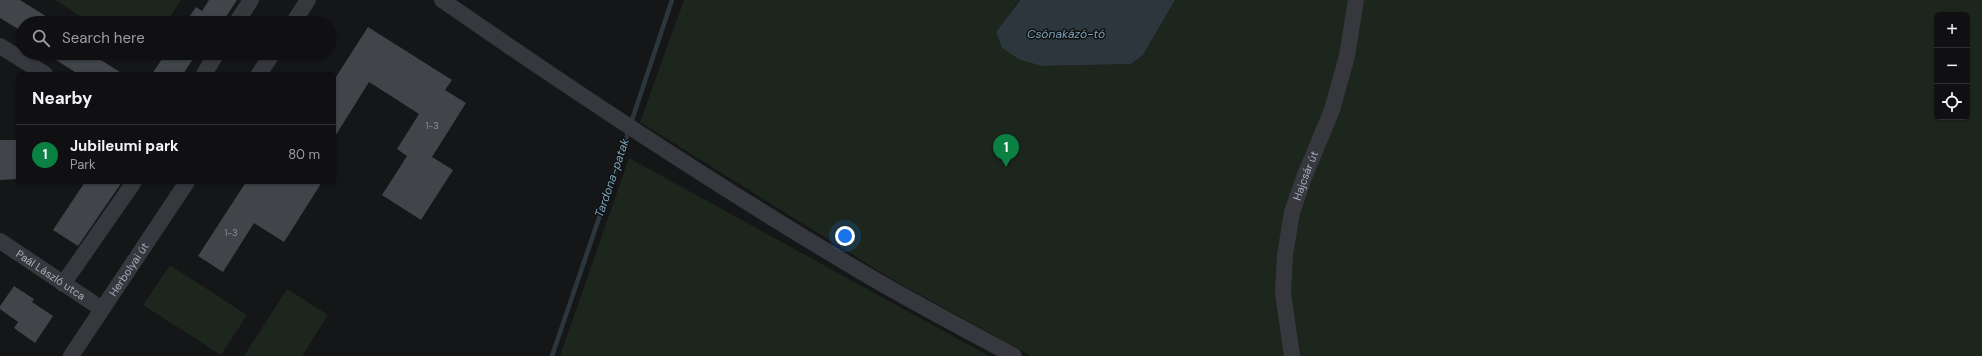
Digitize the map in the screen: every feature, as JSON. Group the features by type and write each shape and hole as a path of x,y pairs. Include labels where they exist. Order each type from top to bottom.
{"street":[{"path":"241,16 251,0"},
{"path":"298,16 308,0"},
{"path":"442,0 629,128 861,271 1014,356"},
{"name":"Hajcsár út","path":"1292,356 1283,293 1286,255 1292,212 1307,167 1332,110 1347,56 1356,0"},
{"path":"0,46 16,56"},
{"path":"22,60 42,72"},
{"path":"205,72 213,60"},
{"path":"260,72 268,60"},
{"path":"63,284 133,184"},
{"name":"Herbolyai út","path":"71,356 186,184"},
{"name":"Paál László utca","path":"3,249 102,309"}],"shaded area":[{"path":"55,0 181,0 171,16 80,16"},
{"path":"684,0 1019,0 996,32 1002,48 1020,60 1042,66 1131,64 1143,55 1175,0 1982,0 1982,356 1031,356 890,278 640,122"},
{"path":"629,158 989,356 560,356"},
{"path":"170,265 247,315 221,355 143,305"},
{"path":"287,289 328,315 302,356 244,356"}],"water":[{"name":"Csónakázó-tó","path":"1020,0 1175,0 1143,55 1131,64 1042,66 1020,60 1002,48 996,32"}],"building":[{"path":"0,0 20,0 46,16 16,16 16,28 0,18"},
{"path":"209,0 237,0 227,16 190,16 196,7 202,11"},
{"path":"368,27 452,80 445,90 466,103 432,157 453,170 421,220 382,195 407,156 397,149 419,114 369,82 336,135 336,77"},
{"path":"56,60 101,60 120,72 75,72"},
{"path":"161,60 192,60 184,72 153,72"},
{"path":"0,140 16,140 16,179 0,180"},
{"path":"84,184 121,184 78,246 53,230"},
{"path":"245,184 321,184 284,242 254,223 223,272 198,256"},
{"path":"14,286 34,299 32,302 53,316 35,343 14,328 18,322 0,309 0,306"}],"waterway":[{"name":"Tardona-patak","path":"631,123 672,0"},
{"name":"Tardona-patak","path":"552,356 629,130"}],"place":[{"name":"Jubileumi park","path":"1006,167"}]}
